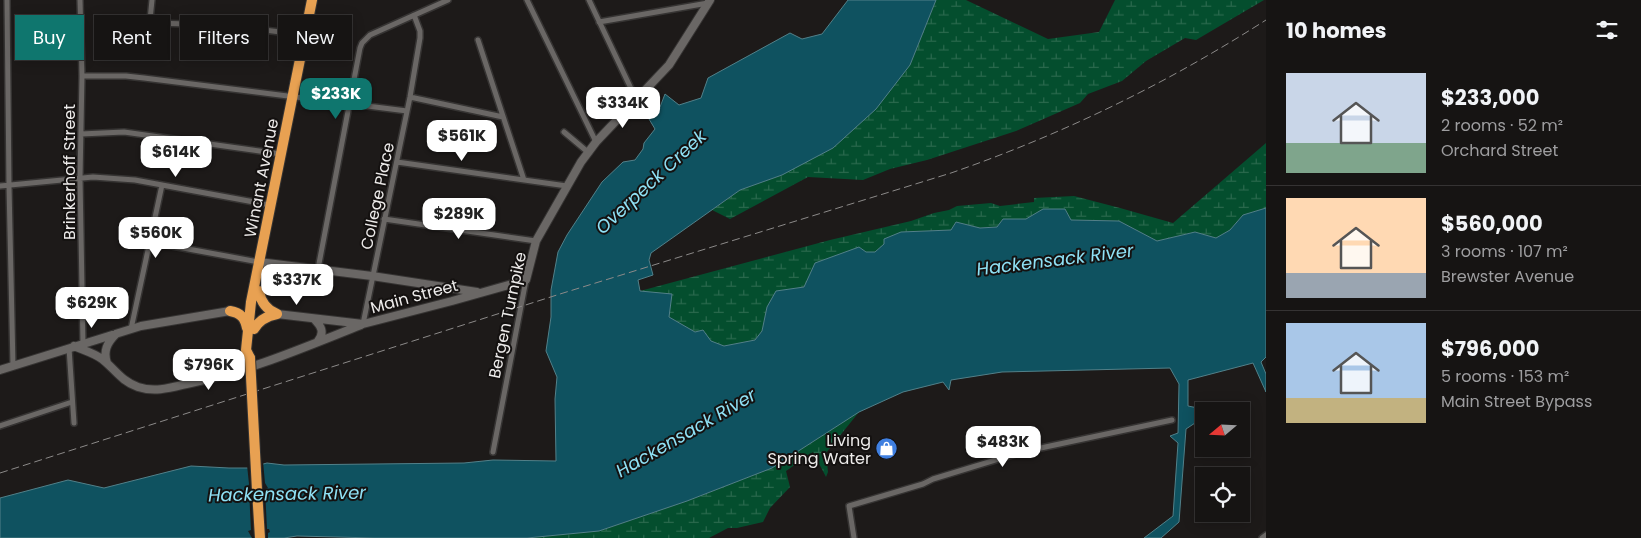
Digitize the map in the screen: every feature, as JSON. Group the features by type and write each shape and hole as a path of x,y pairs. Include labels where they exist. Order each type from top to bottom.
{"highway":[{"path":"310,15 312,0"},
{"path":"313,15 318,0"},
{"name":"Winant Avenue","path":"260,538 250,357 253,349 250,329 255,294 302,60"},
{"name":"Winant Avenue","path":"262,262 270,205 295,97"},
{"path":"230,311 245,304 255,294 269,310 278,314"},
{"path":"230,311 241,315 250,329 265,318 278,314"}],"street":[{"path":"7,0 13,366"},
{"name":"Brinkerhoff Street","path":"80,0 82,76 80,178 83,344"},
{"path":"152,0 150,20 153,23 222,25 278,30"},
{"path":"318,268 362,43 370,35 448,0"},
{"path":"527,0 596,142"},
{"path":"589,0 636,100"},
{"path":"599,22 709,2"},
{"name":"Bergen Turnpike","path":"493,452 526,280 536,241 581,162 596,142 669,65 709,2"},
{"name":"College Place","path":"363,324 410,97 420,38 420,31 414,15"},
{"path":"478,40 524,180"},
{"path":"82,76 126,76 407,111"},
{"path":"410,97 504,117"},
{"path":"81,134 124,132 281,154"},
{"path":"564,132 589,153"},
{"path":"397,162 567,186"},
{"path":"0,186 80,178 135,180 270,205"},
{"path":"131,329 162,185"},
{"path":"384,219 536,241"},
{"path":"150,242 262,262 318,268 479,293"},
{"name":"Main Street","path":"278,314 363,324 526,280"},
{"path":"447,288 452,301"},
{"path":"0,370 157,322 230,311"},
{"path":"314,319 322,331 322,337 318,341"},
{"path":"116,334 106,348 105,357 115,373 130,384 147,389 164,389 219,377 255,366 363,324"},
{"path":"71,347 96,355 108,364"},
{"path":"71,347 74,423"},
{"path":"0,426 72,402"},
{"path":"854,538 849,506 1022,452 1172,420"},
{"path":"1262,538 1266,535"}],"green space":[{"path":"936,0 966,0 1048,39 1099,32 1115,0 1264,0 1196,40 1185,38 1146,61 1122,81 1088,94 1080,103 1016,131 927,160 890,169 863,180 808,177 730,219 712,210 740,190 782,175 910,65"},
{"path":"1266,143 1266,208 1243,215 1230,230 1216,238 1195,232 1157,241 1119,221 1071,220 1065,209 1044,209 1026,219 1003,219 997,227 980,228 956,222 951,230 901,232 875,252 866,252 767,307 762,331 755,340 724,346 710,341 703,331 695,332 669,317 640,291 830,240 911,221 957,206 991,203 1000,206 1034,202 1034,198 1074,196 1173,223"},
{"path":"859,412 826,453 828,472 826,477 813,452 786,471 790,487 770,508 763,522 737,528 728,528 709,538 527,538 599,531 687,501 772,468"}],"water":[{"path":"848,0 936,0 910,65 876,109 833,148 782,175 740,190 651,253 649,260 653,275 638,280 640,291 672,294 669,317 695,332 703,330 711,341 724,346 755,340 762,331 767,307 776,291 804,287 815,263 859,247 866,252 875,252 884,244 884,239 901,232 951,230 956,222 980,228 997,227 1003,219 1026,219 1043,209 1065,209 1071,220 1119,221 1157,241 1195,232 1216,238 1230,230 1243,215 1266,208 1266,357 1261,362 1266,374 1266,392 1253,363 1188,380 1188,406 1195,407 1195,423 1186,429 1179,522 1161,538 1144,538 1173,516 1178,443 1170,436 1178,433 1179,384 1170,368 1002,372 951,380 949,390 943,382 903,392 859,412 772,468 687,501 599,531 527,538 297,536 284,538 0,538 0,498 68,480 104,488 191,466 248,468 267,463 284,465 464,463 493,460 556,461 555,399 557,377 546,351 551,317 551,290 558,252 567,235 602,182 623,162 635,160 643,149 644,143 655,129 646,114 660,107 665,94 679,105 701,98 708,78 790,33 802,39 822,34"}],"pier":[{"path":"263,461 265,483 268,488 265,489 267,529 270,532 268,533 268,538 252,538 248,531 251,530 249,490 246,487 249,484 247,465"}],"railway":[{"path":"0,473 560,294 951,173 993,158 1113,106 1190,65 1266,20"}],"place":[{"name":"Living Spring Water","path":"887,449"}],"water label":[{"name":"Overpeck Creek","path":"651,182"},
{"name":"Hackensack River","path":"1055,260"},
{"name":"Hackensack River","path":"686,433"},
{"name":"Hackensack River","path":"287,494"}]}
